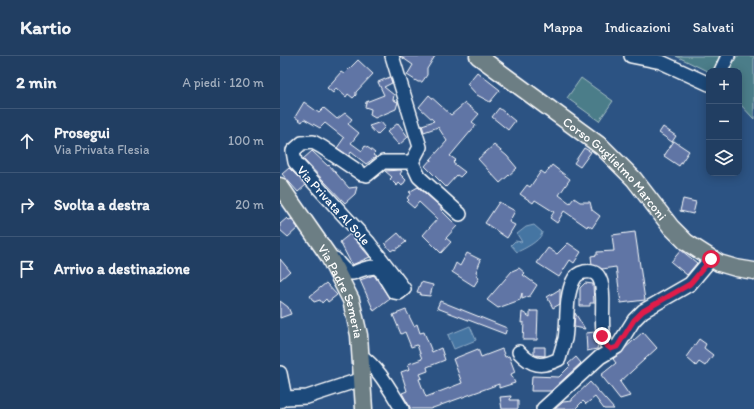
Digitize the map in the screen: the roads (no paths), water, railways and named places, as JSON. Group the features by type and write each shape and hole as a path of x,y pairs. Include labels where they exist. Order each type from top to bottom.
{"main road":[{"name":"Corso Guglielmo Marconi","path":"478,56 602,146 634,179 677,234 711,259 736,268 754,271"},
{"name":"Via Padre Semeria","path":"280,186 328,255 351,300 359,335 364,409"}],"street":[{"path":"392,56 420,147 412,162 419,177 460,214"},
{"path":"631,56 661,62 706,83"},
{"path":"722,68 728,56"},
{"name":"Via Privata Al Sole","path":"328,255 335,258 345,271 351,273 376,266 381,271 394,292 399,293 404,289 369,243 295,162 293,151 302,143 313,142 362,174 367,175 383,162 412,162"},
{"path":"543,409 611,349 617,347 634,320 643,311 690,284 711,259"},
{"path":"518,352 527,361 545,366 559,359 564,339 572,282 578,274 588,272 597,276 602,284 602,336 607,346 611,349"},
{"path":"360,354 369,361 382,376 402,409"},
{"path":"280,373 282,400 307,397 362,380"}],"water":[{"path":"534,225 542,232 541,235 532,244 517,252 511,245 515,241 522,242 517,234 526,227"},
{"path":"470,326 476,340 454,349 448,335"}]}
